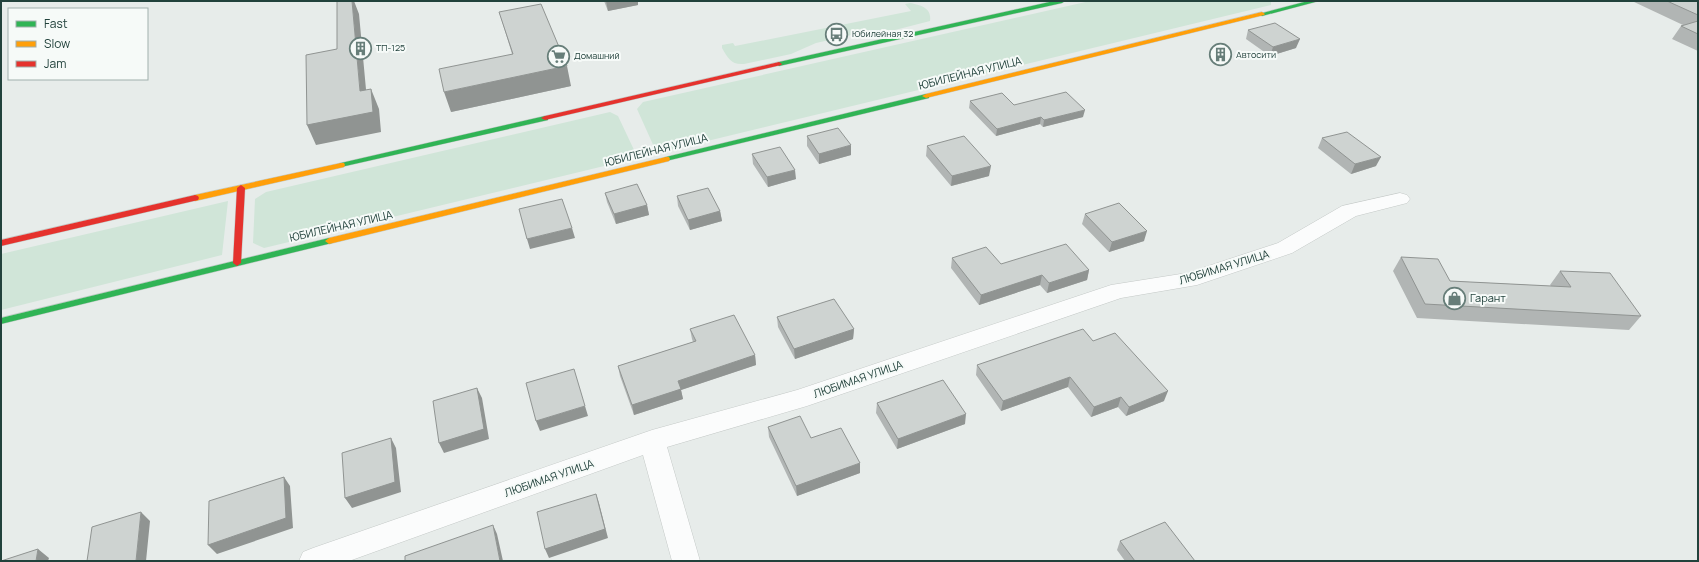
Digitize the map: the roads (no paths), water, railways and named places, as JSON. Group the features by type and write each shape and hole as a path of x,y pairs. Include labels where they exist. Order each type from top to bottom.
{"main road":[{"path":"1,243 912,33 1062,1"},
{"path":"1283,1 1292,7"},
{"name":"ЮБИЛЕЙНАЯ УЛИЦА","path":"1,321 652,164 1316,1"},
{"path":"237,263 241,188"}],"street":[{"name":"ЛЮБИМАЯ УЛИЦА","path":"313,561 652,441 798,399 1119,291 1189,280 1285,248 1349,211 1400,198"},
{"path":"652,441 686,561"}],"place":[{"name":"Юбилейная 32","path":"836,34"},
{"name":"ТП-125","path":"360,48"},
{"name":"Автосити","path":"1220,55"},
{"name":"Домашний","path":"559,56"},
{"name":"Гарант","path":"1454,298"}]}
